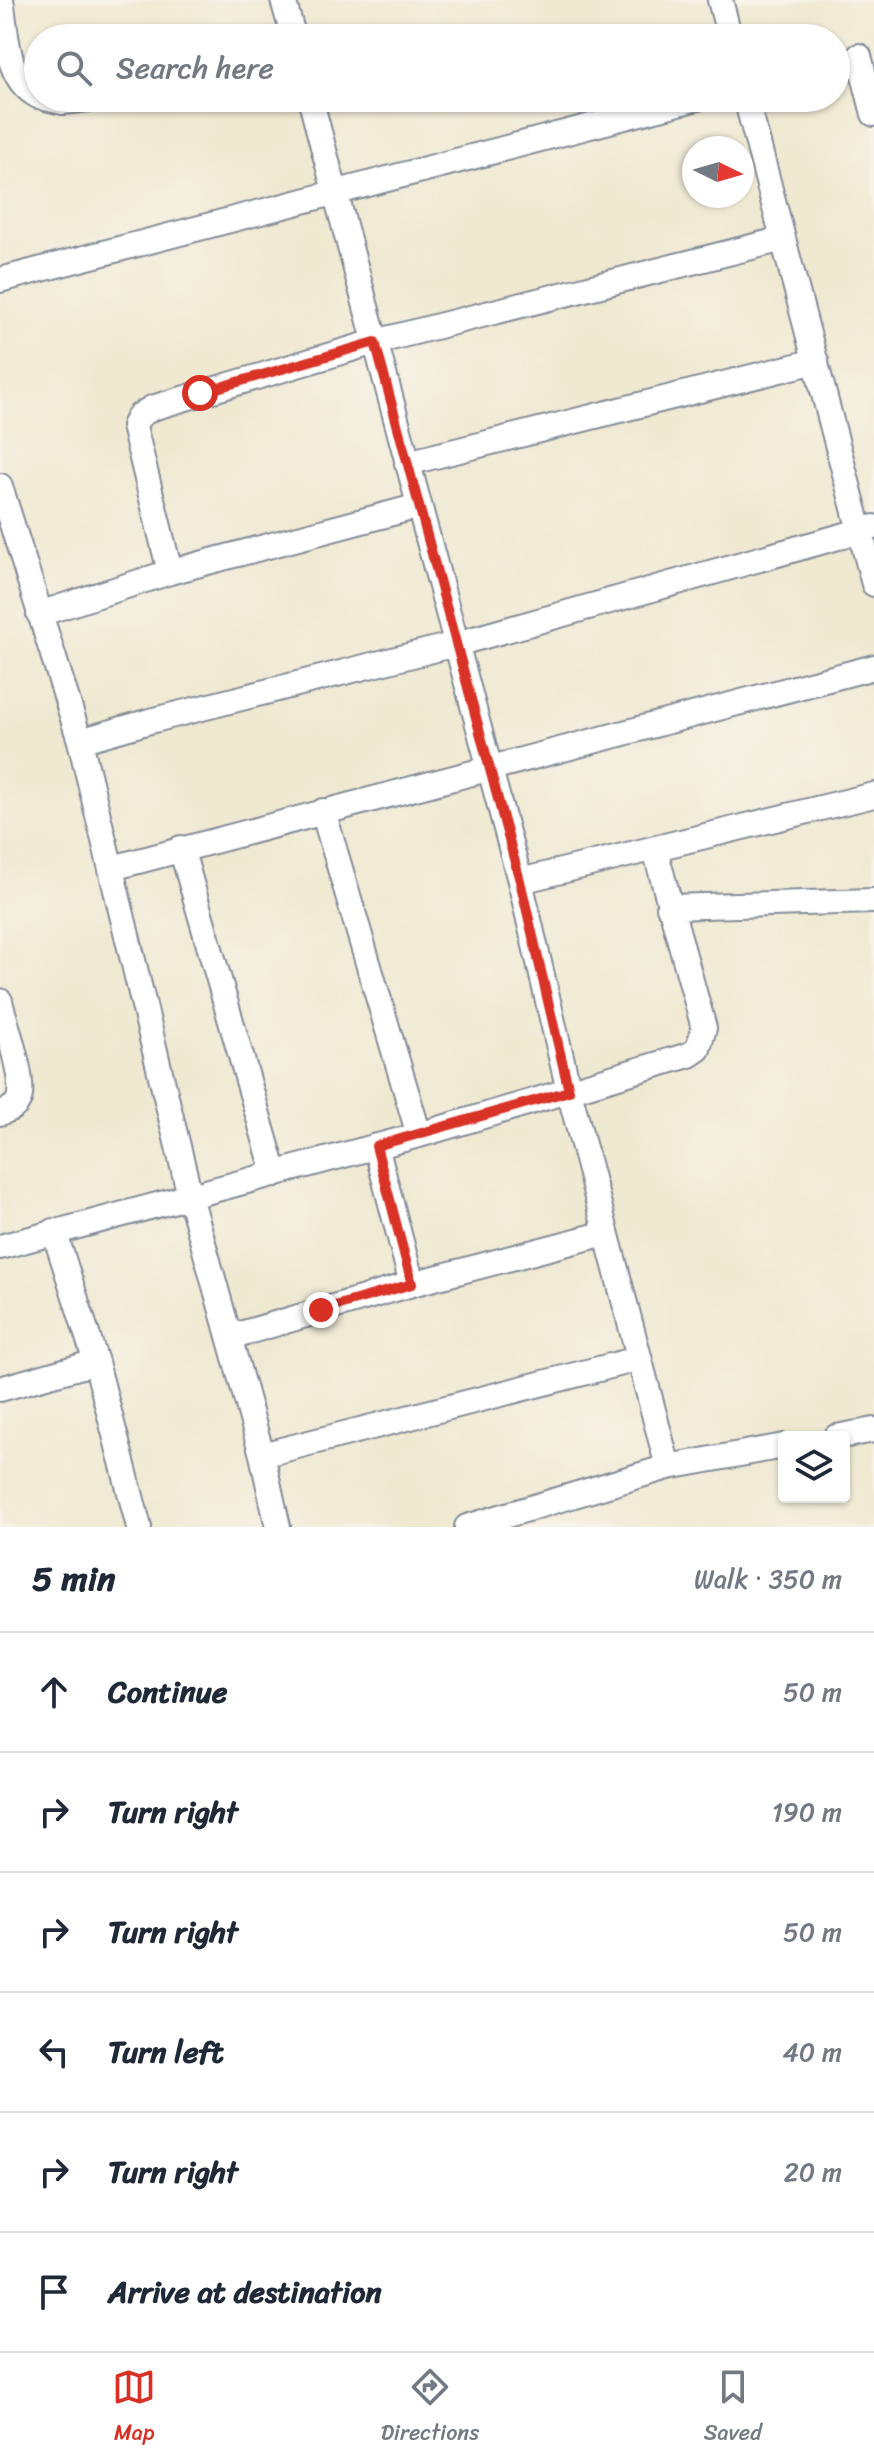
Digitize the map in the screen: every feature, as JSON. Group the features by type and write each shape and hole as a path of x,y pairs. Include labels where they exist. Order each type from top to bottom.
{"street":[{"path":"1,0 13,71 24,88"},
{"path":"283,0 290,24"},
{"path":"720,0 726,24"},
{"path":"856,56 874,114"},
{"path":"314,112 520,881 569,1091 668,1467"},
{"path":"0,280 645,112"},
{"path":"750,112 816,361 867,528 874,584"},
{"path":"170,572 134,426 139,416 171,401 375,342 783,239"},
{"path":"407,463 816,361"},
{"path":"0,486 80,741 190,1196 262,1455 278,1527"},
{"path":"39,614 170,572 419,506"},
{"path":"80,741 456,644 867,528"},
{"path":"112,868 874,667"},
{"path":"520,881 874,795"},
{"path":"323,811 419,1135"},
{"path":"181,848 275,1174"},
{"path":"0,1247 419,1135 689,1055 698,1049 704,1028 655,850"},
{"path":"669,907 874,901"},
{"path":"0,1001 21,1086 19,1102 12,1109 0,1113"},
{"path":"376,1146 412,1284"},
{"path":"54,1231 96,1362 139,1527"},
{"path":"230,1337 412,1284 606,1233"},
{"path":"262,1455 638,1359"},
{"path":"0,1389 96,1362"},
{"path":"850,1434 874,1430"},
{"path":"467,1527 668,1467 778,1447"}],"route":[{"path":"200,393 375,342 520,881 569,1091 376,1146 412,1284 321,1310"}]}
